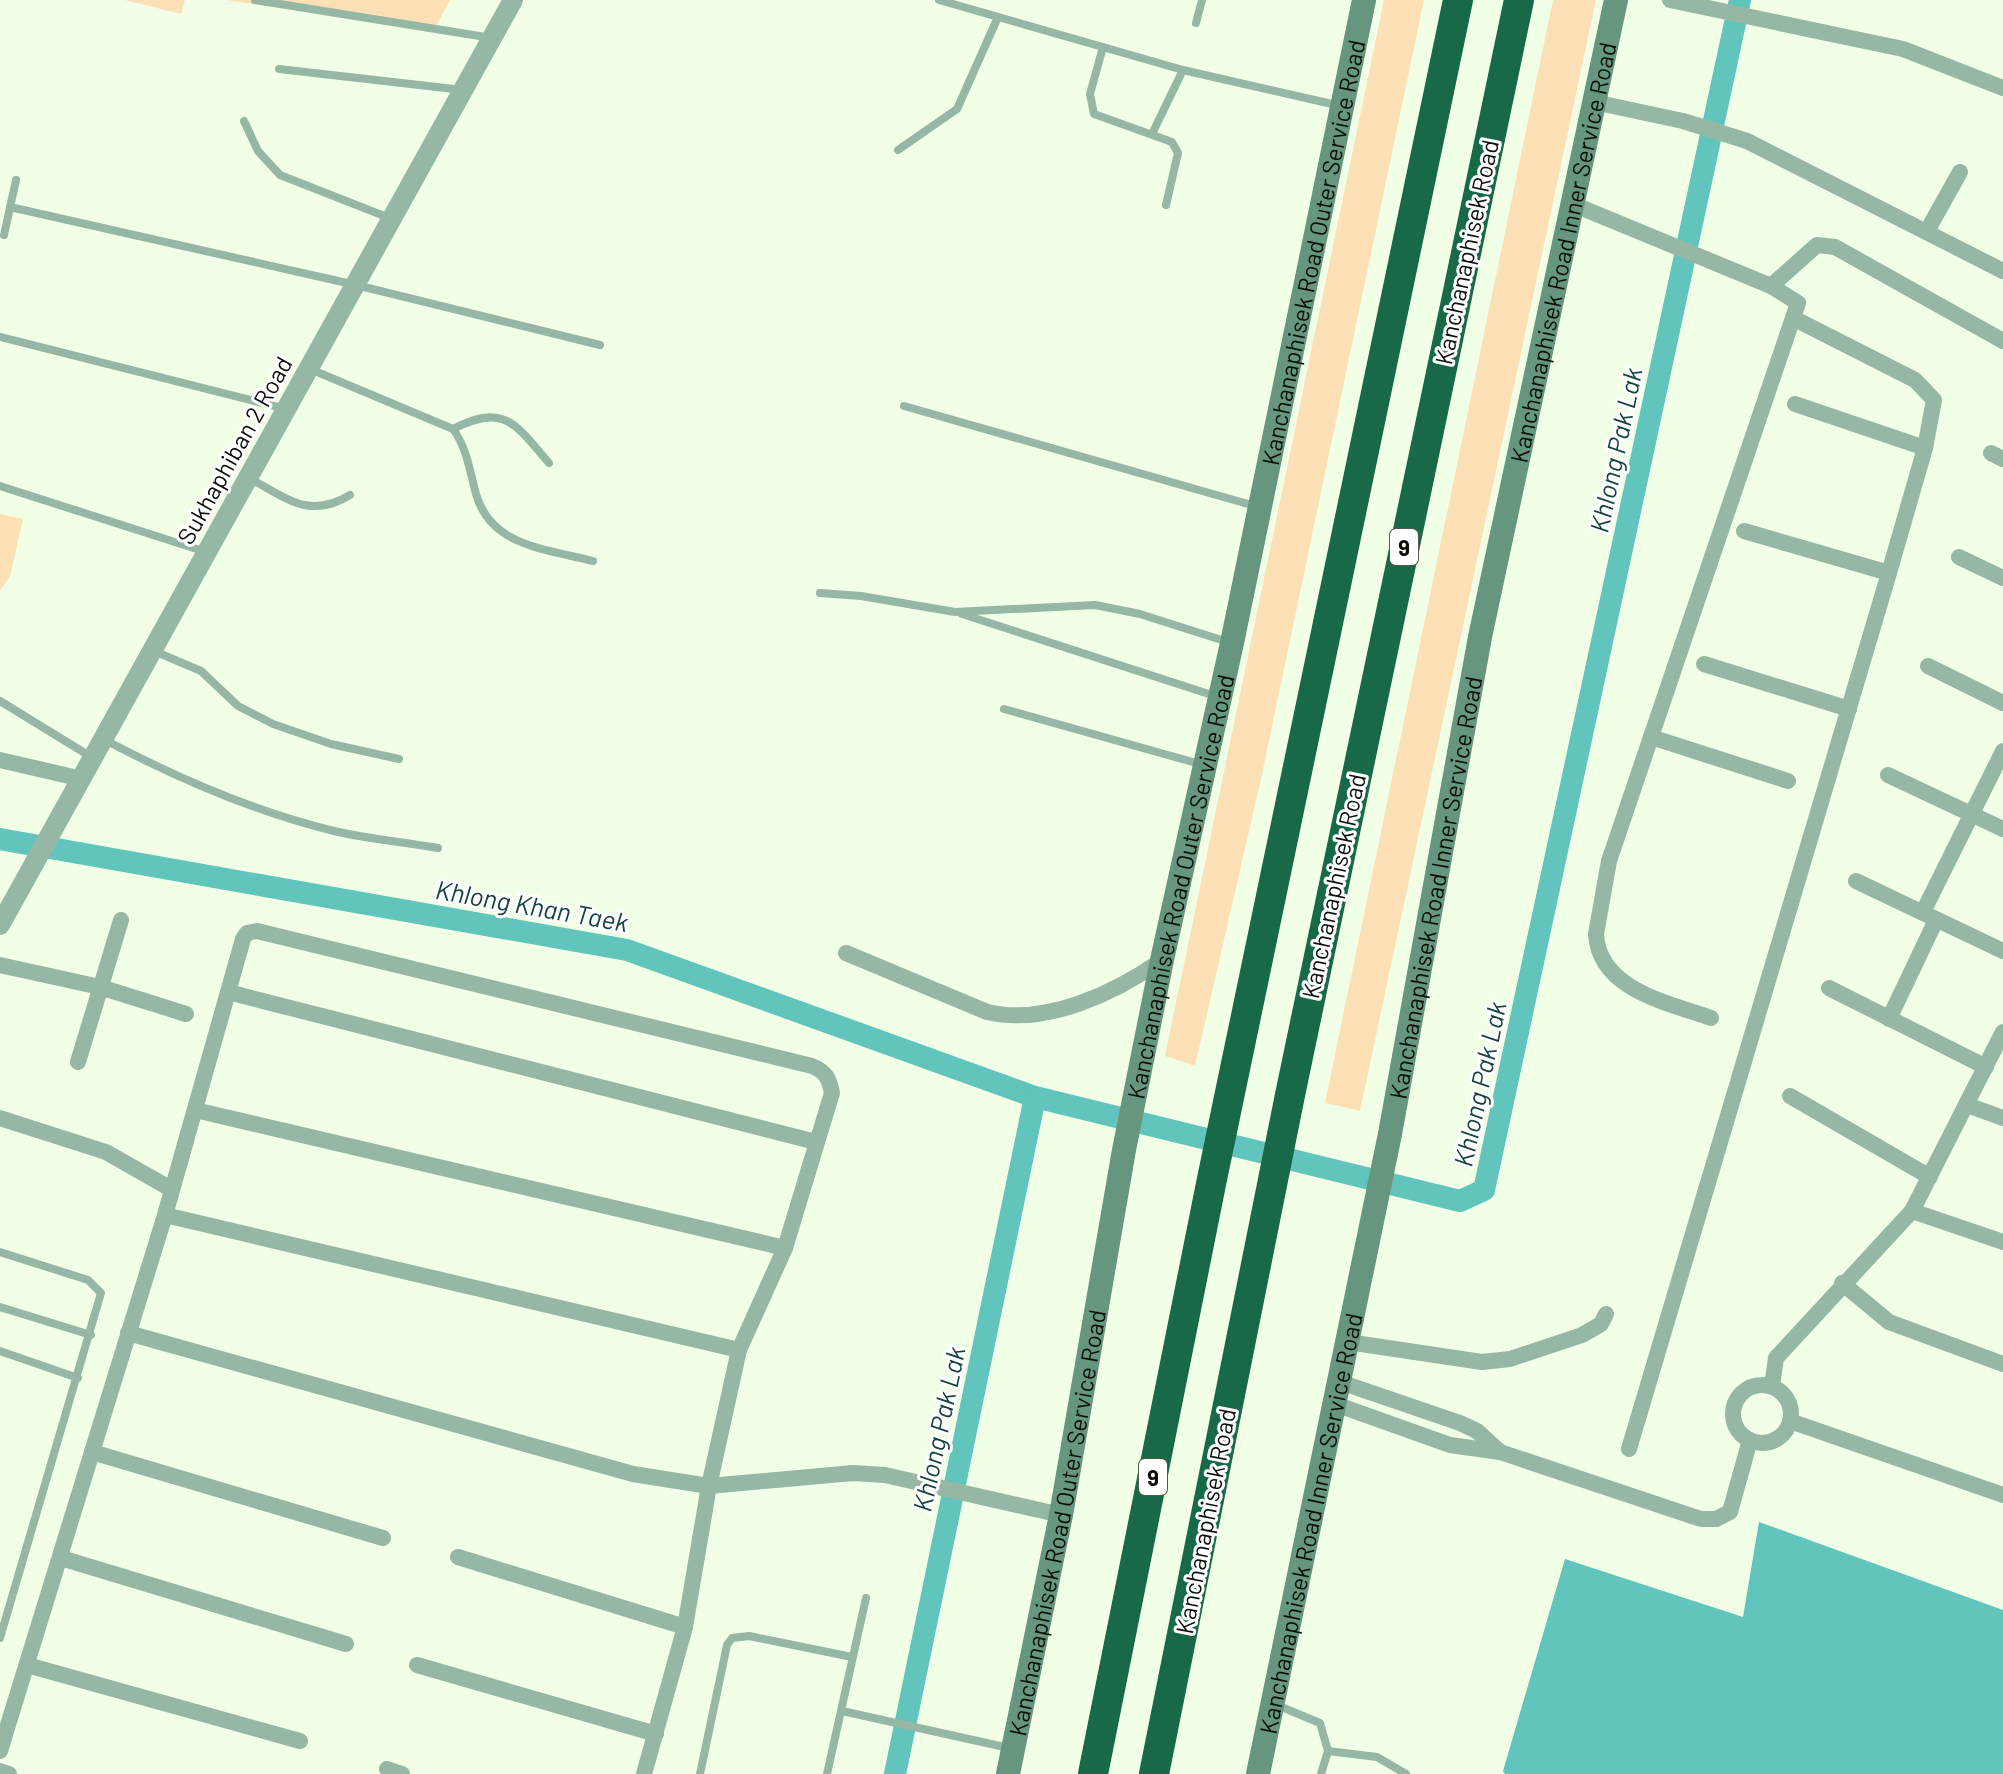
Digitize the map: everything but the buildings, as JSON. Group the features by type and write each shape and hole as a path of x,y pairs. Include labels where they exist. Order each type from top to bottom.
{"highway":[{"name":"9","path":"1093,1774 1212,1179 1458,0"},
{"name":"Kanchanaphisek Road","path":"1154,1774 1290,1095 1519,0"}],"main road":[{"name":"Kanchanaphisek Road Outer Service Road","path":"1008,1774 1061,1515 1124,1150 1162,960 1232,643 1364,0"},
{"name":"Kanchanaphisek Road Inner Service Road","path":"1258,1774 1390,1134 1477,652 1570,203 1616,0"}],"street":[{"name":"Sukhaphiban 2 Road","path":"0,925 513,0"},
{"path":"1670,0 1903,49 2003,88"},
{"path":"1594,102 1683,121 1747,141 2003,271"},
{"path":"1927,231 1960,172"},
{"path":"1570,203 1771,286 1798,303 1609,861 1596,943 1626,987 1711,1018"},
{"path":"1771,286 1817,245 1835,247 2003,341"},
{"path":"1629,1449 1889,573 1925,448 1934,400 1915,380 1795,319"},
{"path":"1795,404 1925,448"},
{"path":"1744,531 1889,573"},
{"path":"1959,557 2003,578"},
{"path":"1704,664 1849,709"},
{"path":"1928,666 2003,703"},
{"path":"1651,737 1788,781"},
{"path":"1889,1019 1972,814 2003,751"},
{"path":"0,760 82,779"},
{"path":"1888,775 2003,829"},
{"path":"1856,881 2003,951"},
{"path":"78,1062 121,920"},
{"path":"0,1751 165,1215 243,939 247,933 257,931 823,1071 832,1093 785,1248 739,1350 709,1486 685,1627 644,1774"},
{"path":"846,953 987,1012 1010,1018 1062,1007 1126,986 1162,960"},
{"path":"0,965 100,987 186,1014"},
{"path":"1829,988 1986,1067"},
{"path":"228,992 816,1142"},
{"path":"1772,1386 1776,1358 1842,1283 1912,1211 2003,1032"},
{"path":"1790,1096 1930,1177"},
{"path":"1967,1105 2003,1118"},
{"path":"195,1110 785,1248"},
{"path":"0,1118 106,1152 171,1189"},
{"path":"1912,1211 2003,1242"},
{"path":"165,1215 739,1350"},
{"path":"1842,1283 1889,1322 2003,1364"},
{"path":"1348,1342 1482,1362 1510,1359 1582,1335 1601,1324 1606,1314"},
{"path":"128,1333 633,1474 709,1486 853,1473 922,1483 1061,1515"},
{"path":"1758,1385 1772,1386 1784,1395 1790,1407 1790,1421 1784,1433 1772,1441 1750,1440 1736,1427 1732,1414 1736,1400 1745,1390 1758,1385"},
{"path":"1338,1393 1450,1445 1500,1452 1683,1516 1716,1519 1730,1512 1750,1440"},
{"path":"1338,1393 1460,1423 1477,1431 1500,1452"},
{"path":"1790,1421 2003,1495"},
{"path":"92,1452 383,1538"},
{"path":"458,1557 685,1627"},
{"path":"61,1558 346,1644"},
{"path":"27,1665 300,1741"},
{"path":"417,1665 656,1734"},
{"path":"0,1771 9,1774"}],"lane":[{"path":"255,0 492,39"},
{"path":"939,0 1183,70 1342,106"},
{"path":"1196,23 1202,0"},
{"path":"898,150 957,109 998,17"},
{"path":"1103,47 1090,94 1094,114 1172,142 1178,153 1166,205"},
{"path":"279,69 464,90"},
{"path":"1152,134 1183,70"},
{"path":"244,121 258,151 280,175 393,219"},
{"path":"4,235 16,180"},
{"path":"10,207 356,285 600,345"},
{"path":"0,337 287,409"},
{"path":"310,368 453,429 461,441 479,503 491,524 512,540 593,561"},
{"path":"904,406 1260,507"},
{"path":"453,429 475,418 504,417 549,463"},
{"path":"248,478 311,508 325,509 350,495"},
{"path":"0,486 206,552"},
{"path":"820,593 861,596 955,612 1220,697"},
{"path":"955,612 1095,605 1140,614 1232,643"},
{"path":"154,651 201,671 238,706 273,724 331,744 399,759"},
{"path":"0,701 94,758"},
{"path":"1004,709 1205,765"},
{"path":"104,740 172,775 289,817 335,831 438,848"},
{"path":"0,1252 88,1280 101,1293 0,1638"},
{"path":"0,1307 91,1335"},
{"path":"0,1351 78,1378"},
{"path":"827,1774 866,1598"},
{"path":"700,1774 727,1645 732,1638 749,1636 852,1657"},
{"path":"1273,1704 1320,1723 1328,1751 1321,1774"},
{"path":"842,1711 1014,1749"},
{"path":"1328,1751 1377,1757 1406,1774"}],"shaded area":[{"path":"125,0 185,0 181,14"},
{"path":"225,0 450,0 434,30"},
{"path":"1384,0 1424,0 1261,779 1195,1066 1165,1056"},
{"path":"1553,0 1596,0 1360,1111 1325,1103"},
{"path":"0,514 23,519 10,576 0,591"}],"water":[{"path":"1759,1522 2003,1610 2003,1774 1505,1774 1503,1771 1565,1559 1743,1617"}],"waterway":[{"name":"Khlong Pak Lak","path":"0,839 627,950 1035,1097 1460,1201 1484,1190 1740,0"},
{"name":"Khlong Pak Lak","path":"895,1774 1035,1097"}],"water label":[{"name":"Khlong Khan Taek","path":"532,905"}]}
